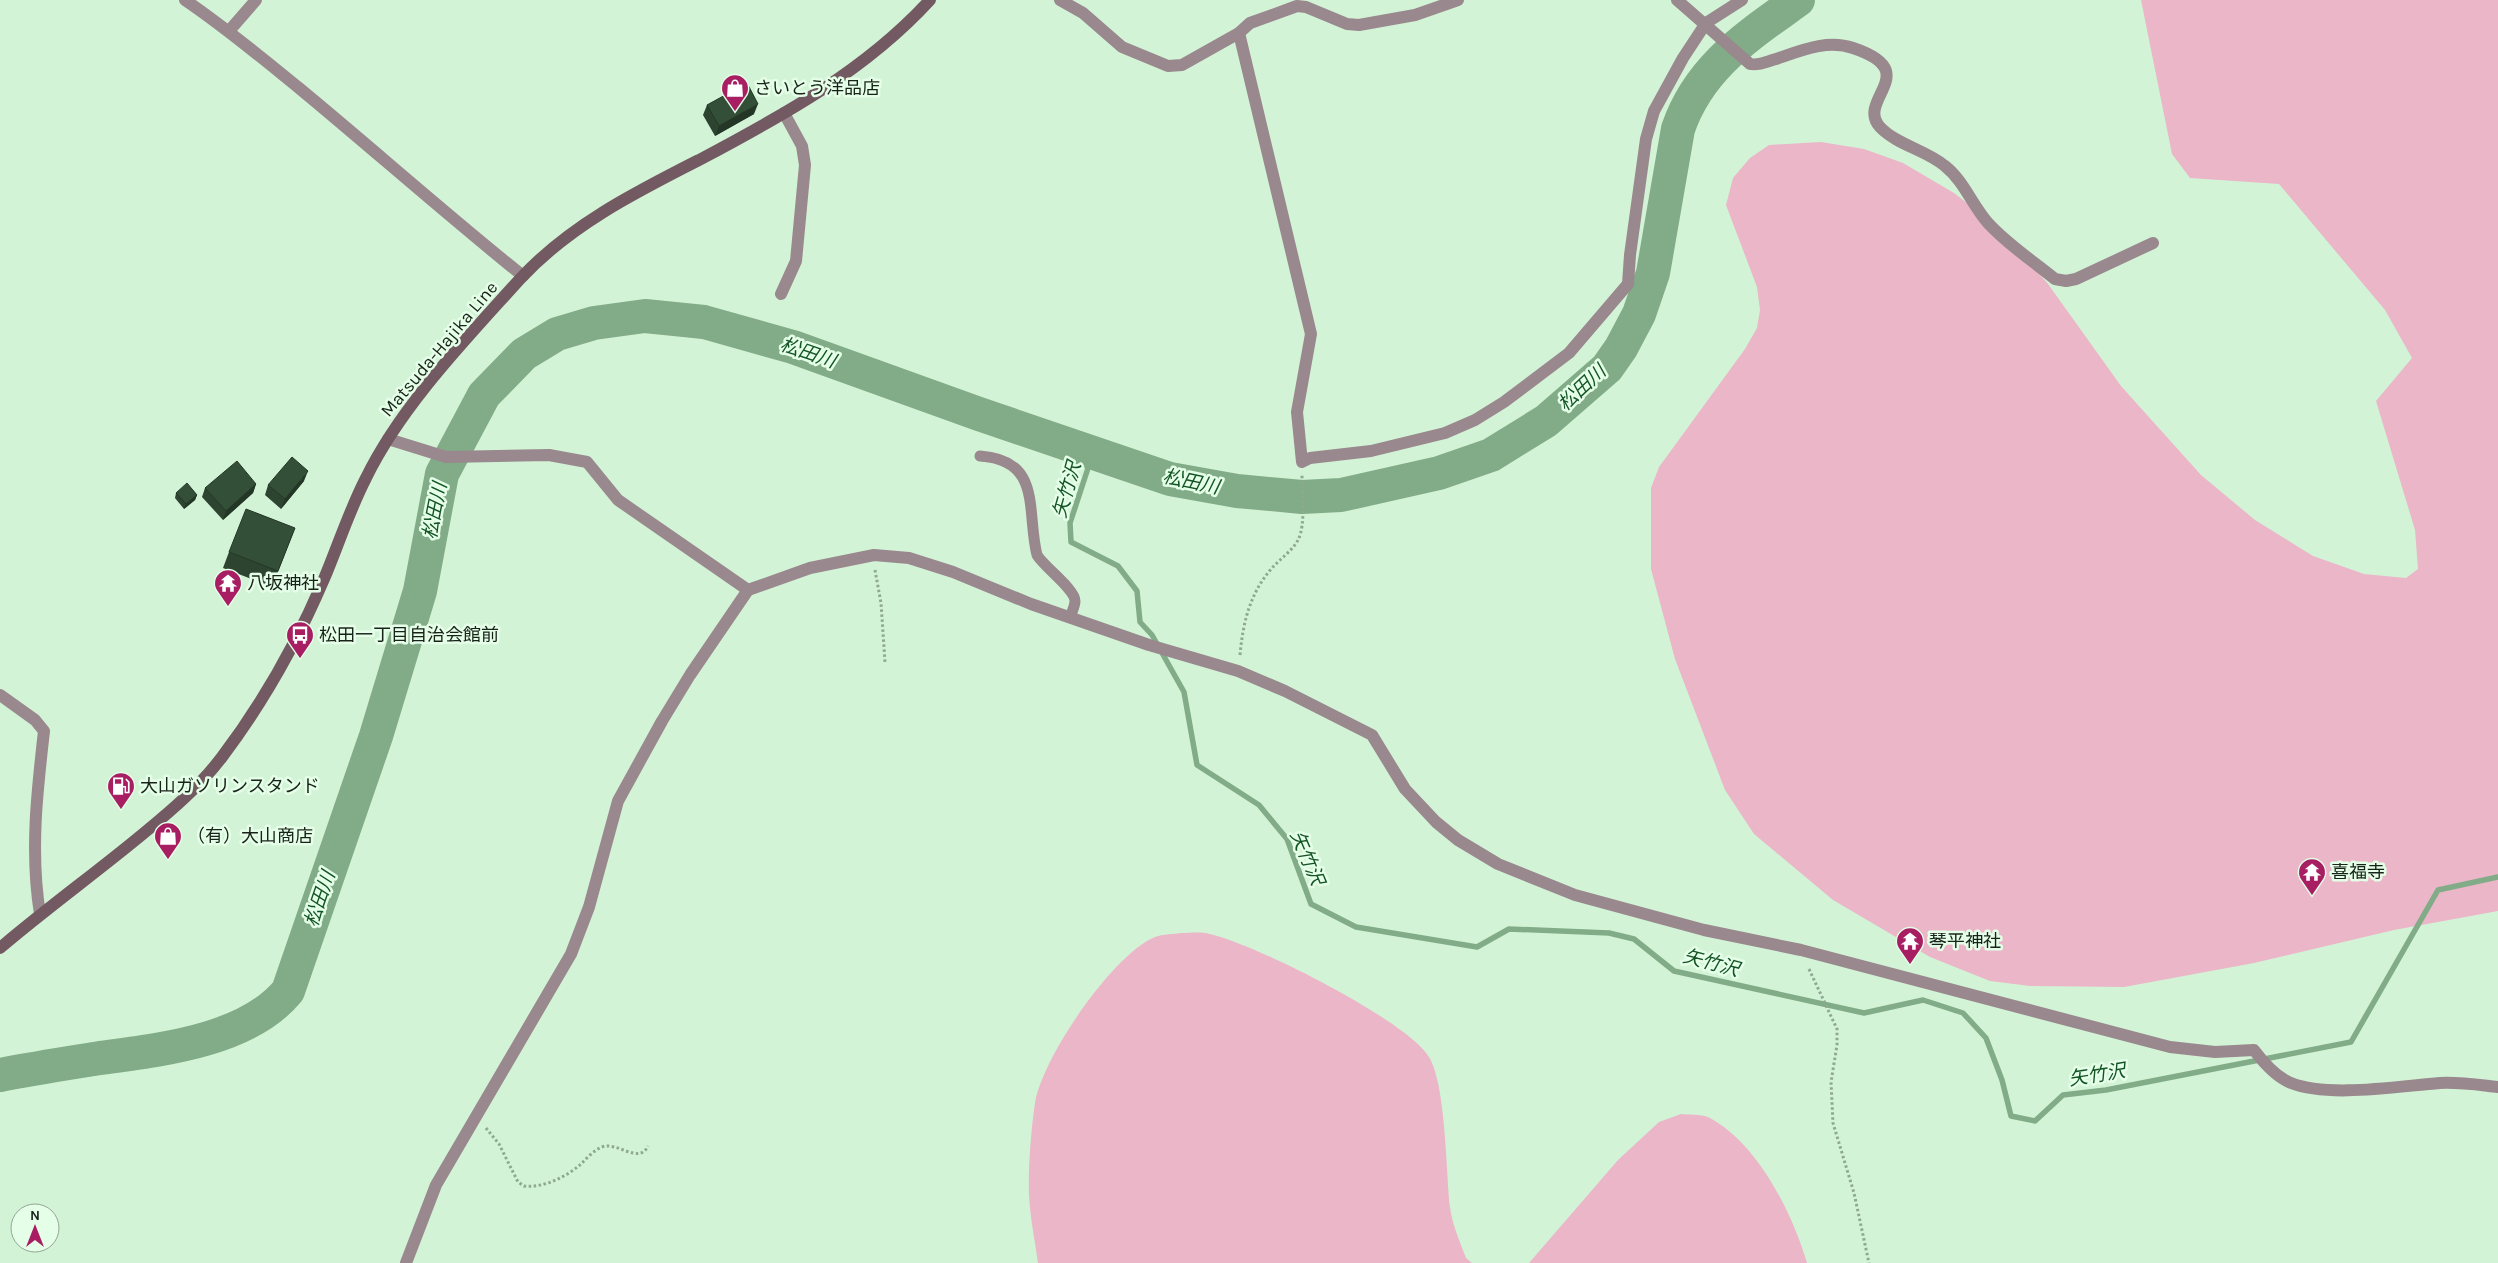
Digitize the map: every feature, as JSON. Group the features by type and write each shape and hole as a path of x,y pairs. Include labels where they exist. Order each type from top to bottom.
{"main road":[{"name":"Matsuda-Hajika Line","path":"0,948 40,914 112,860 178,804 220,760 258,707 290,650 322,583 365,479 388,439 412,404 523,276 571,233 606,210 784,113 836,82 866,59 930,0"}],"street":[{"path":"185,0 229,31 402,173 450,218 523,276"},
{"path":"229,31 256,0"},
{"path":"1060,0 1083,13 1122,47 1168,66 1182,65 1239,33 1250,23 1297,6 1312,8 1348,24 1359,25 1415,15 1458,0"},
{"path":"1677,0 1753,65 1800,50 1843,44 1870,56 1886,66 1888,75 1876,106 1875,118 1879,126 1944,165 1970,196 1988,222 2055,279 2066,281 2076,279 2154,243"},
{"path":"1239,33 1311,334 1298,412 1302,462 1310,458 1371,451 1445,433 1475,420 1504,402 1569,353 1628,284 1630,255 1646,139 1651,118 1683,58 1708,25 1742,0"},
{"path":"781,294 796,261 806,165 802,146 784,113"},
{"path":"388,439 446,457 549,455 587,462 618,500 748,590"},
{"path":"406,1263 436,1185 571,954 589,907 618,801 637,764 690,675 748,590 810,568 871,555 909,558 953,572 1149,645 1238,670 1372,734 1405,789 1436,822 1458,840 1498,864 1574,895 1704,930 1800,950 2170,1047 2215,1052 2254,1050 2264,1064 2290,1082 2309,1087 2360,1089 2443,1083 2498,1087"},
{"path":"0,695 35,720 44,731 34,820 36,892 40,914"}],"lane":[{"path":"980,456 1002,460 1013,465 1023,478 1030,495 1037,554 1042,563 1072,593 1075,601 1070,617"}],"path":[{"path":"1238,670 1250,601 1263,578 1298,540 1301,528 1302,462"},
{"path":"871,555 881,603 885,662"},
{"path":"1800,950 1837,1029 1837,1045 1831,1082 1833,1124 1854,1193 1869,1263"},
{"path":"474,1118 494,1136 517,1179 524,1186 543,1184 563,1176 600,1148 610,1146 639,1154 644,1152 648,1146"}],"shaded area":[{"path":"2141,0 2498,0 2498,911 2394,930 2254,963 2124,987 2030,986 1990,981 1930,957 1833,900 1754,834 1725,790 1675,659 1651,569 1651,488 1659,467 1745,349 1757,328 1760,310 1757,287 1726,205 1733,178 1750,158 1769,145 1821,142 1864,149 1903,163 1954,193 2002,230 2048,284 2121,386 2201,475 2255,520 2313,556 2364,574 2406,578 2418,569 2415,530 2376,401 2412,358 2385,310 2279,184 2190,178 2172,154"},
{"path":"1182,933 1205,933 1255,950 1360,1003 1415,1041 1429,1057 1435,1070 1442,1107 1451,1213 1456,1233 1466,1258 1472,1263 1038,1263 1031,1220 1029,1173 1035,1103 1040,1084 1065,1035 1100,985 1138,947 1155,937"},
{"path":"1681,1114 1708,1117 1726,1128 1742,1143 1757,1161 1782,1201 1807,1263 1529,1263 1618,1160 1659,1122"}],"building":[{"path":"747,83 758,104 719,126 707,105"},
{"path":"292,457 308,471 285,499 268,485"},
{"path":"237,461 256,484 226,511 205,488"},
{"path":"187,483 197,495 186,504 176,493"},
{"path":"246,509 295,528 278,571 229,552"}],"waterway":[{"name":"松田川","path":"0,1075 145,1052 199,1041 225,1033 249,1022 270,1008 288,991 376,736 420,591 442,474 484,395 524,354 557,334 594,323 645,316 704,322 793,347 979,414 1170,479 1237,491 1302,497 1341,495 1439,473 1491,455 1546,421 1607,368 1621,348 1639,314 1653,273 1678,129 1687,107 1712,70 1727,55 1798,0"},
{"name":"矢竹沢","path":"1093,453 1070,523 1071,542 1118,566 1137,591 1140,622 1152,635 1184,692 1197,765 1259,805 1287,839 1311,904 1356,927 1477,947 1509,929 1609,933 1634,939 1674,971 1864,1013 1923,1000 1963,1013 1986,1038 2002,1080 2011,1116 2035,1121 2063,1095 2106,1090 2351,1042 2438,890 2498,877"}],"place":[{"name":"さいとう洋品店","path":"735,112"},
{"name":"八坂神社","path":"228,607"},
{"name":"松田一丁目自治会館前","path":"300,659"},
{"name":"大山ガソリンスタンド","path":"121,810"},
{"name":"（有）大山商店","path":"168,860"},
{"name":"喜福寺","path":"2312,896"},
{"name":"琴平神社","path":"1910,965"}]}
